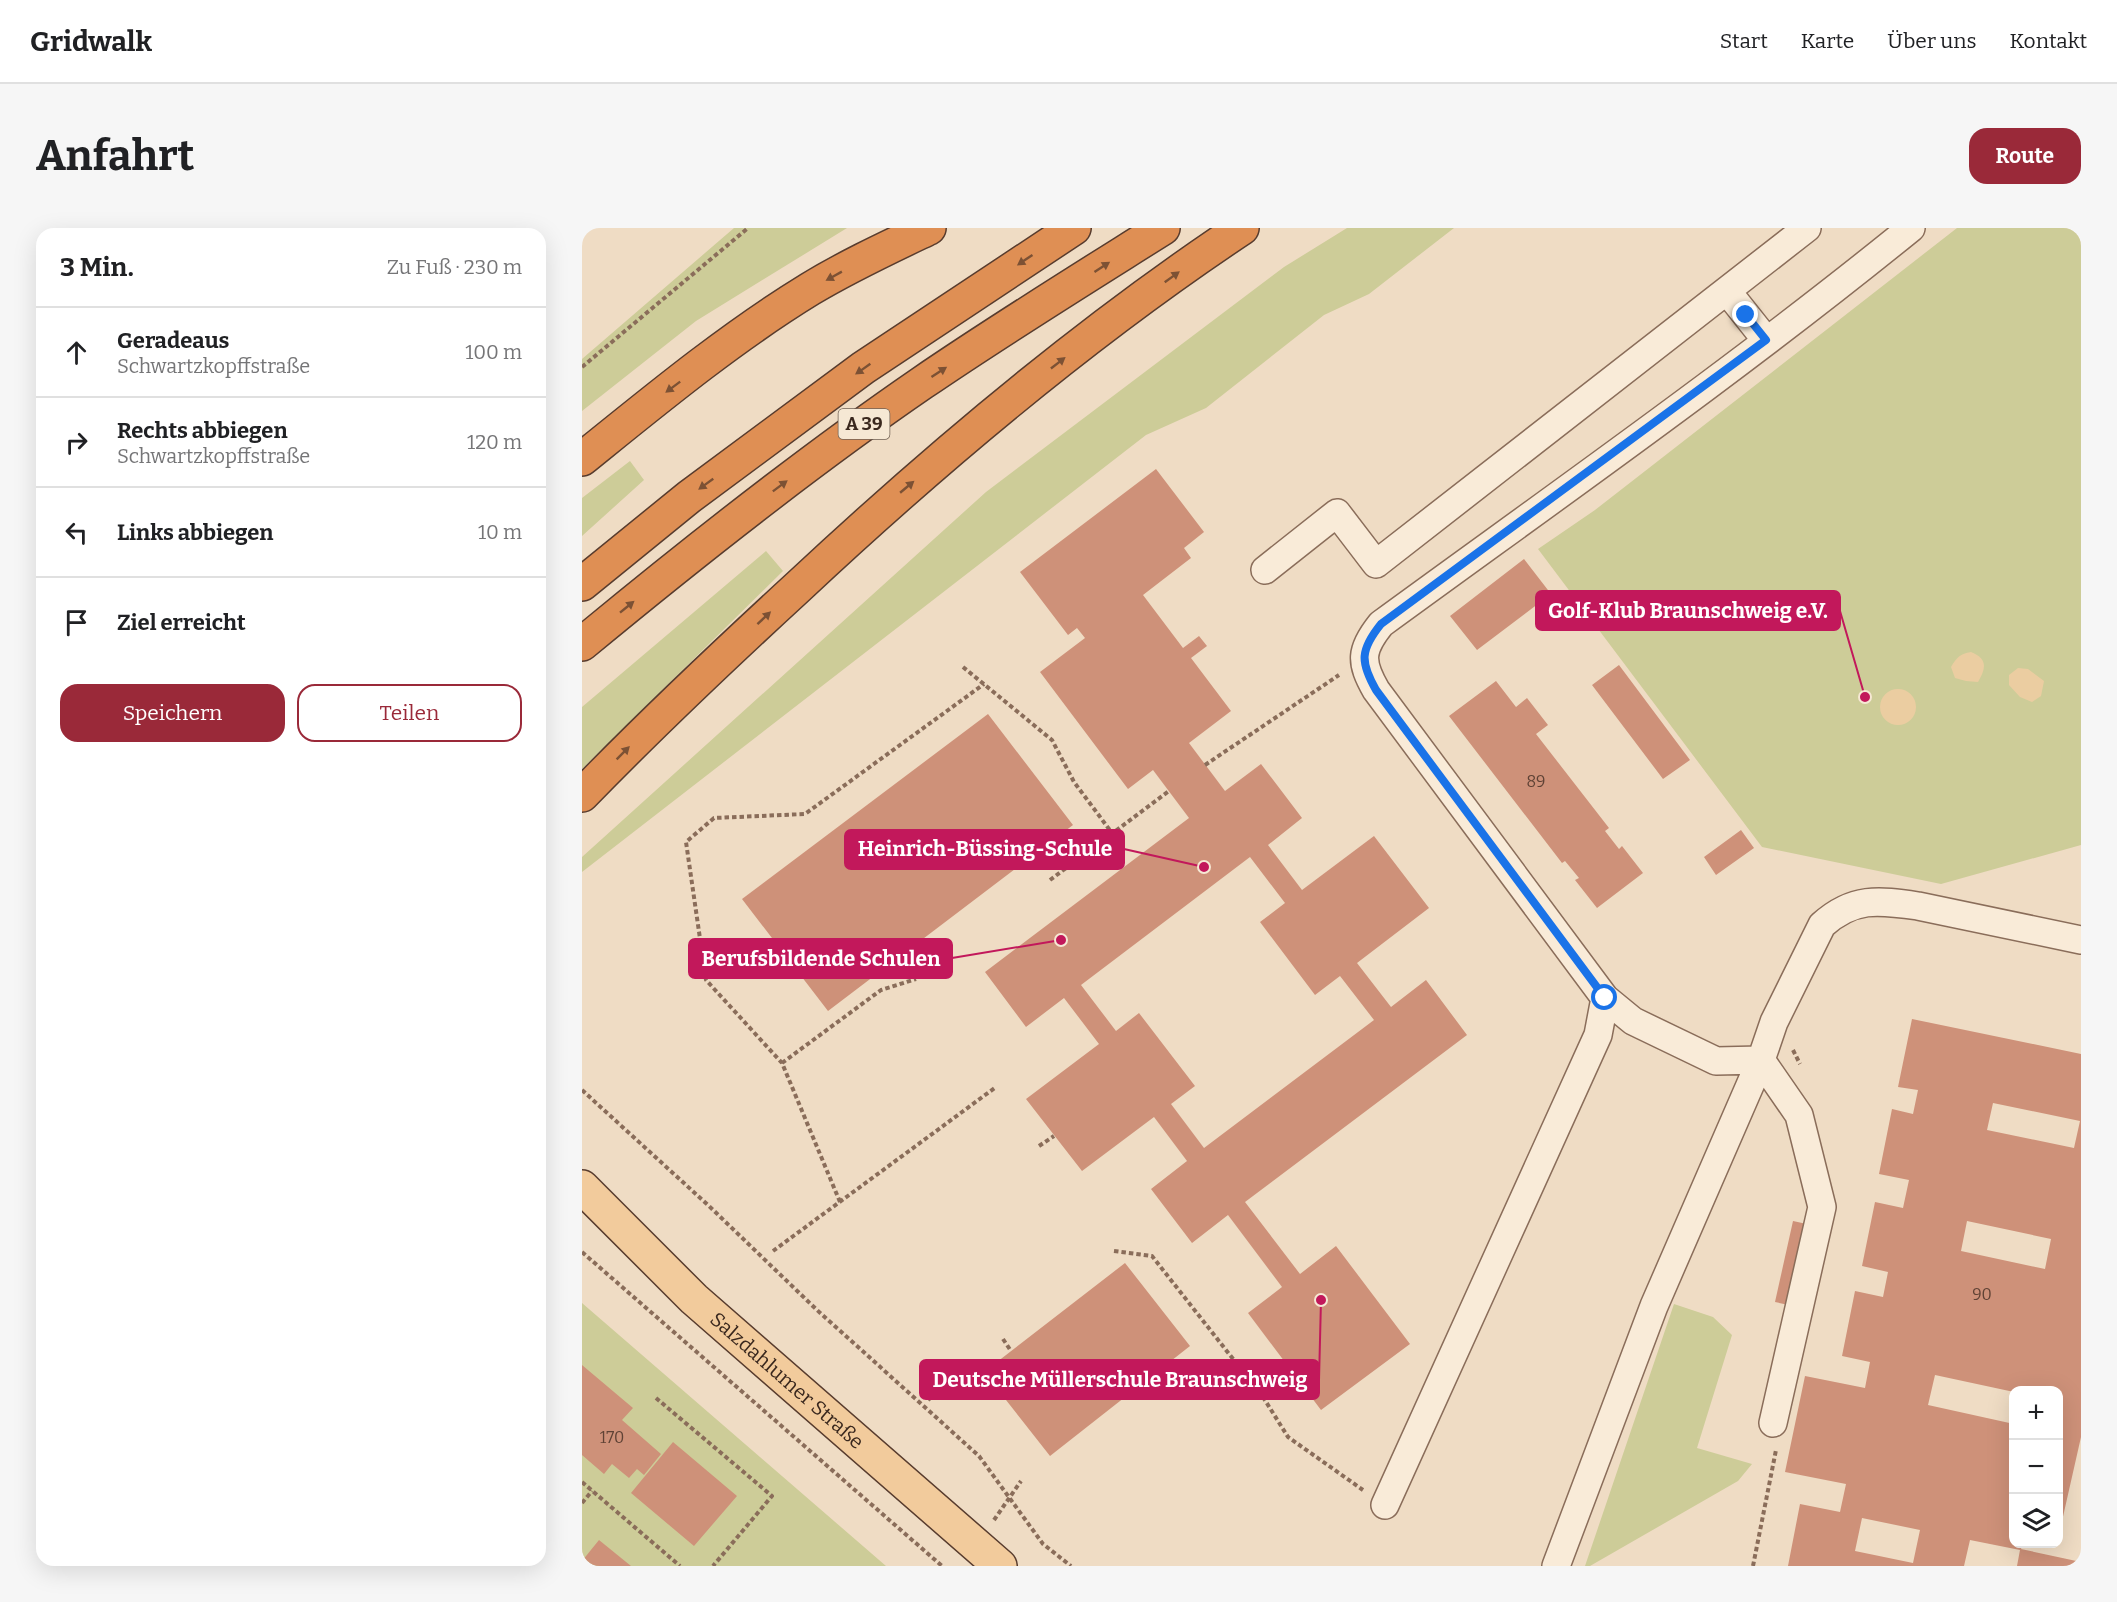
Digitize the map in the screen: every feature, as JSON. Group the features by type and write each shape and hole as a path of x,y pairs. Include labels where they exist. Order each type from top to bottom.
{"highway":[{"path":"582,459 750,329 811,289 885,248 929,228"},
{"name":"A 39","path":"582,584 689,497 863,368 1074,228"},
{"name":"A 39","path":"582,644 701,546 834,446 922,383 1163,228"},
{"path":"582,795 708,670 888,503 1029,386 1117,318 1242,228"}],"main road":[{"name":"Salzdahlumer Straße","path":"582,1187 694,1299 1000,1566"}],"lane":[{"path":"1265,570 1337,513 1376,564 1807,228"},
{"path":"1761,1060 1716,1061 1633,1021 1605,998 1376,690 1366,672 1364,658 1367,642 1381,624 1844,282 1911,228"},
{"path":"1726,291 1766,340"},
{"path":"1556,1566 1654,1306 1761,1060 1774,1022 1822,926 1849,906 1865,902 1891,902 2081,940"},
{"path":"1385,1505 1598,1035 1605,998"},
{"path":"1761,1060 1799,1115 1822,1207 1775,1434"}],"path":[{"path":"582,367 748,228"},
{"path":"1205,765 1364,658"},
{"path":"963,667 1052,740 1074,782 1112,833"},
{"path":"840,1202 782,1064 706,980 686,843 714,818 805,814 984,684"},
{"path":"1050,880 1169,791"},
{"path":"782,1064 881,990 916,979"},
{"path":"773,1251 996,1087"},
{"path":"582,1090 709,1206 817,1310 979,1456 1043,1544 1071,1566"},
{"path":"1039,1146 1054,1136"},
{"path":"1114,1251 1152,1256 1263,1397 1288,1437 1385,1505"},
{"path":"582,1252 942,1566"},
{"path":"1003,1339 1011,1351"},
{"path":"928,1400 969,1366"},
{"path":"656,1398 772,1496 713,1566"},
{"path":"1753,1566 1775,1434"},
{"path":"988,1528 1021,1481"},
{"path":"582,1482 680,1566"},
{"path":"582,1503 592,1491"}],"shaded area":[{"path":"734,228 847,228 696,321 582,411 582,359"},
{"path":"1347,228 1454,228 1369,294 1324,315 1206,408 1146,435 582,872 582,857 986,492 1284,267"},
{"path":"1957,228 2081,228 2081,845 1941,884 1762,847 1538,549 1595,510"},
{"path":"630,461 644,480 582,536 582,498"},
{"path":"766,551 783,571 582,769 582,707"},
{"path":"582,1303 886,1566 582,1566"},
{"path":"1674,1304 1713,1317 1732,1335 1697,1448 1752,1464 1738,1481 1590,1566 1585,1566"}],"sand":[{"path":"1971,652 1977,655 1984,664 1978,682 1955,678 1951,667 1959,656"},
{"path":"2018,668 2028,669 2044,681 2041,696 2032,702 2020,697 2009,685 2009,675"},
{"path":"1898,689 1911,694 1916,707 1911,720 1898,725 1885,720 1880,707 1885,694"}],"building":[{"path":"1156,469 1204,532 1184,548 1191,558 1143,595 1183,648 1199,636 1207,646 1191,658 1231,711 1189,743 1225,791 1261,764 1302,818 1268,845 1302,890 1374,836 1429,908 1357,963 1391,1007 1426,980 1467,1035 1245,1202 1300,1274 1336,1246 1410,1344 1321,1410 1248,1313 1282,1287 1228,1215 1192,1243 1151,1189 1187,1161 1154,1117 1082,1171 1026,1099 1099,1044 1064,998 1026,1027 985,972 1189,818 1153,770 1128,789 1040,672 1085,638 1077,628 1068,635 1020,572","holes":["1250,857 1285,903 1260,922 1315,995 1340,976 1374,1020 1204,1148 1171,1104 1195,1086 1139,1013 1116,1031 1081,985"]},
{"path":"1524,559 1551,594 1477,650 1450,616"},
{"path":"1619,665 1690,760 1663,779 1592,685"},
{"path":"1496,681 1516,707 1527,698 1548,725 1536,734 1609,828 1605,831 1619,849 1622,846 1643,873 1597,908 1575,880 1579,878 1565,861 1562,863 1449,716"},
{"path":"988,714 1073,825 828,1011 742,899"},
{"path":"1741,830 1754,848 1716,875 1704,857"},
{"path":"1912,1019 2081,1054 2081,1437 2063,1517 2063,1386 2009,1386 2009,1391 1935,1375 1928,1405 2009,1423 2009,1548 1970,1540 1964,1566 1788,1566 1800,1504 1840,1512 1846,1484 1785,1472 1805,1376 1865,1388 1870,1362 1842,1356 1855,1291 1883,1297 1888,1272 1862,1266 1875,1202 1903,1208 1909,1180 1879,1174 1892,1109 1913,1114 1918,1090 1898,1087","holes":["1993,1103 2080,1121 2074,1148 1987,1130","1967,1221 2051,1239 2045,1269 1961,1251","1862,1518 1920,1530 1913,1563 1855,1551"]},
{"path":"1793,1221 1816,1226 1798,1307 1775,1302"},
{"path":"1125,1263 1190,1346 1050,1456 984,1372"},
{"path":"582,1365 633,1408 622,1420 661,1454 644,1475 637,1469 629,1478 612,1464 604,1474 582,1455"},
{"path":"673,1442 737,1496 694,1546 631,1493"},
{"path":"599,1540 631,1566 582,1566 582,1561"},
{"path":"2010,1548 2021,1548 2081,1562 2080,1566 2017,1566 2020,1550"}],"place":[{"name":"Golf-Klub Braunschweig e.V.","path":"1865,697"},
{"name":"Heinrich-Büssing-Schule","path":"1204,867"},
{"name":"Berufsbildende Schulen","path":"1061,940"},
{"name":"Deutsche Müllerschule Braunschweig","path":"1321,1300"}],"route":[{"path":"1605,998 1376,690 1366,672 1364,658 1367,642 1381,624 1766,340 1746,315"}]}
